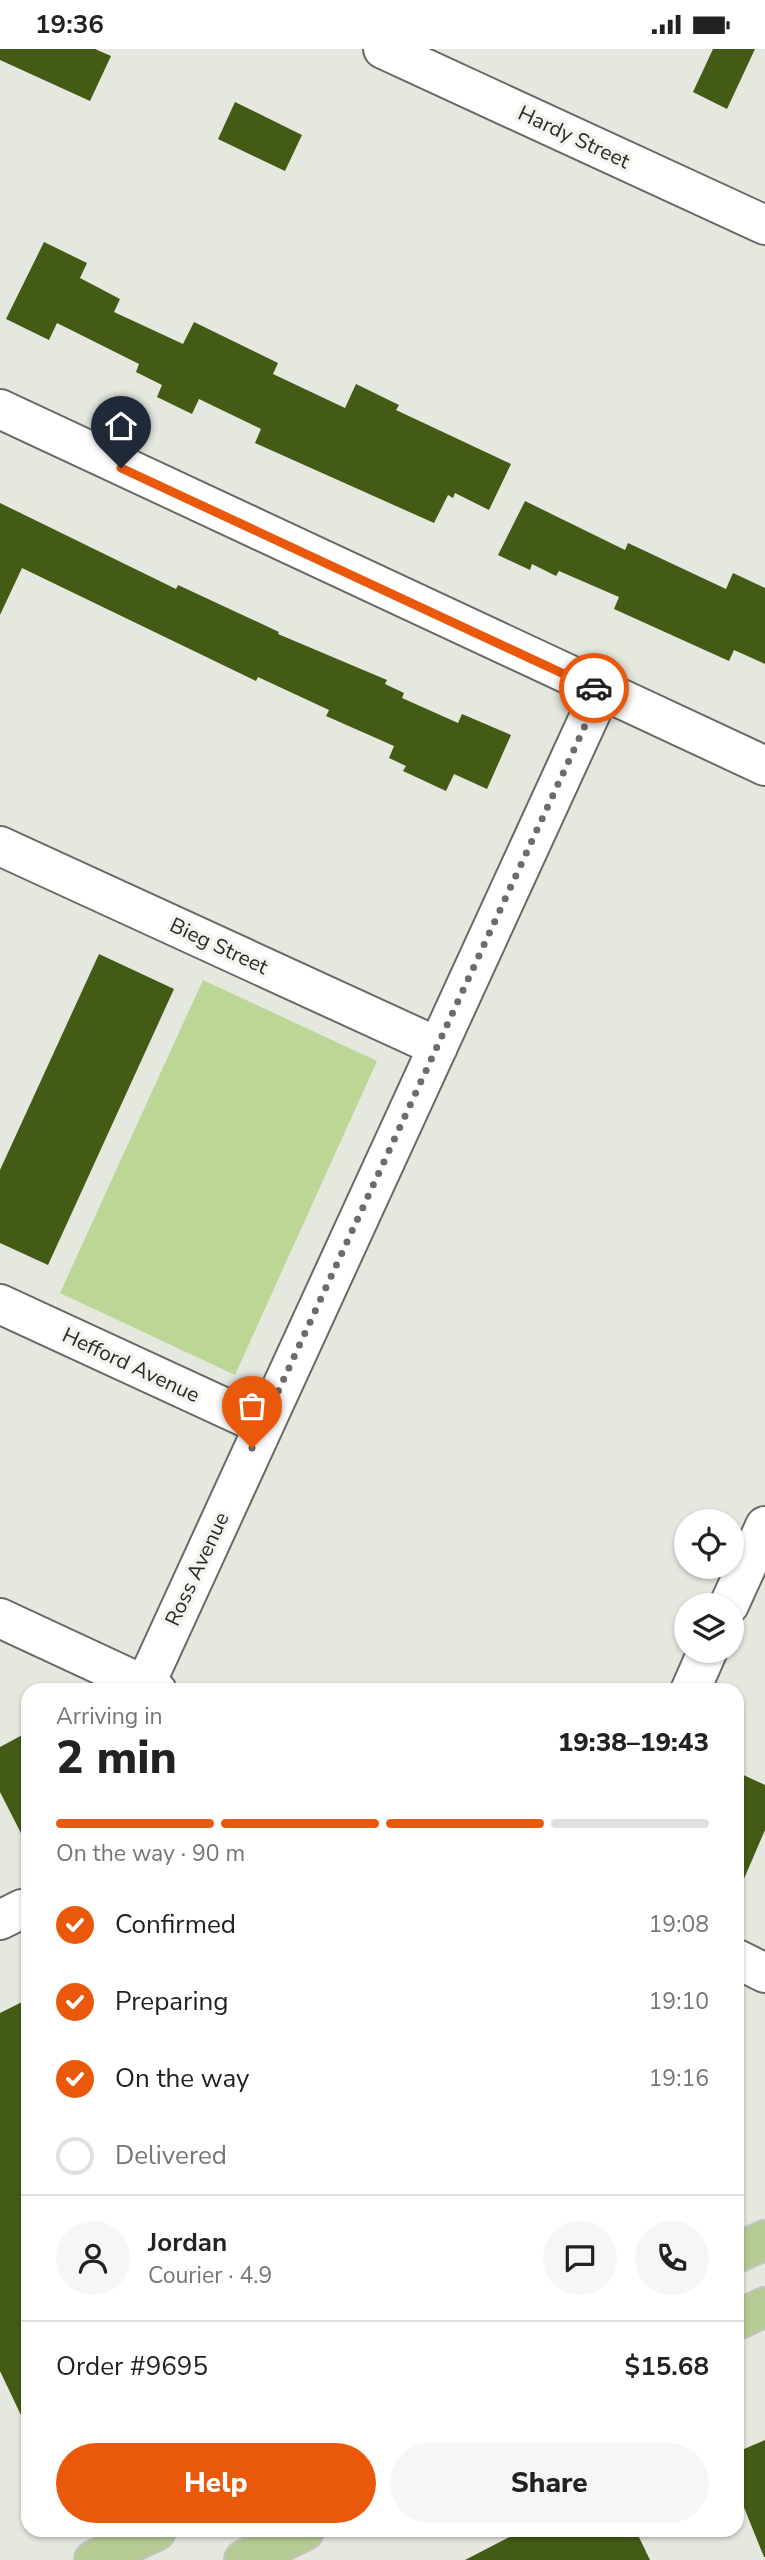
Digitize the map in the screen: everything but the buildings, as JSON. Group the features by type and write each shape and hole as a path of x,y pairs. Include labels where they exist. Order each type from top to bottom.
{"main road":[{"path":"744,2250 765,2240"},
{"path":"744,2317 765,2307"},
{"path":"94,2560 143,2537"},
{"path":"244,2560 292,2537"}],"street":[{"name":"Hardy Street","path":"383,49 765,225"},
{"path":"0,409 765,766"},
{"name":"Ross Avenue","path":"153,1683 262,1425 601,691"},
{"name":"Bieg Street","path":"0,846 438,1047"},
{"name":"Hefford Avenue","path":"0,1304 262,1425"},
{"path":"734,1593 765,1526"},
{"path":"0,1618 140,1683"},
{"path":"694,1683 702,1663"},
{"path":"744,1962 765,1973"}],"green space":[{"path":"203,980 377,1061 235,1375 60,1293"}],"way so far":[{"path":"252,1448 601,691 594,688"}],"route":[{"path":"121,468 594,688"}]}
